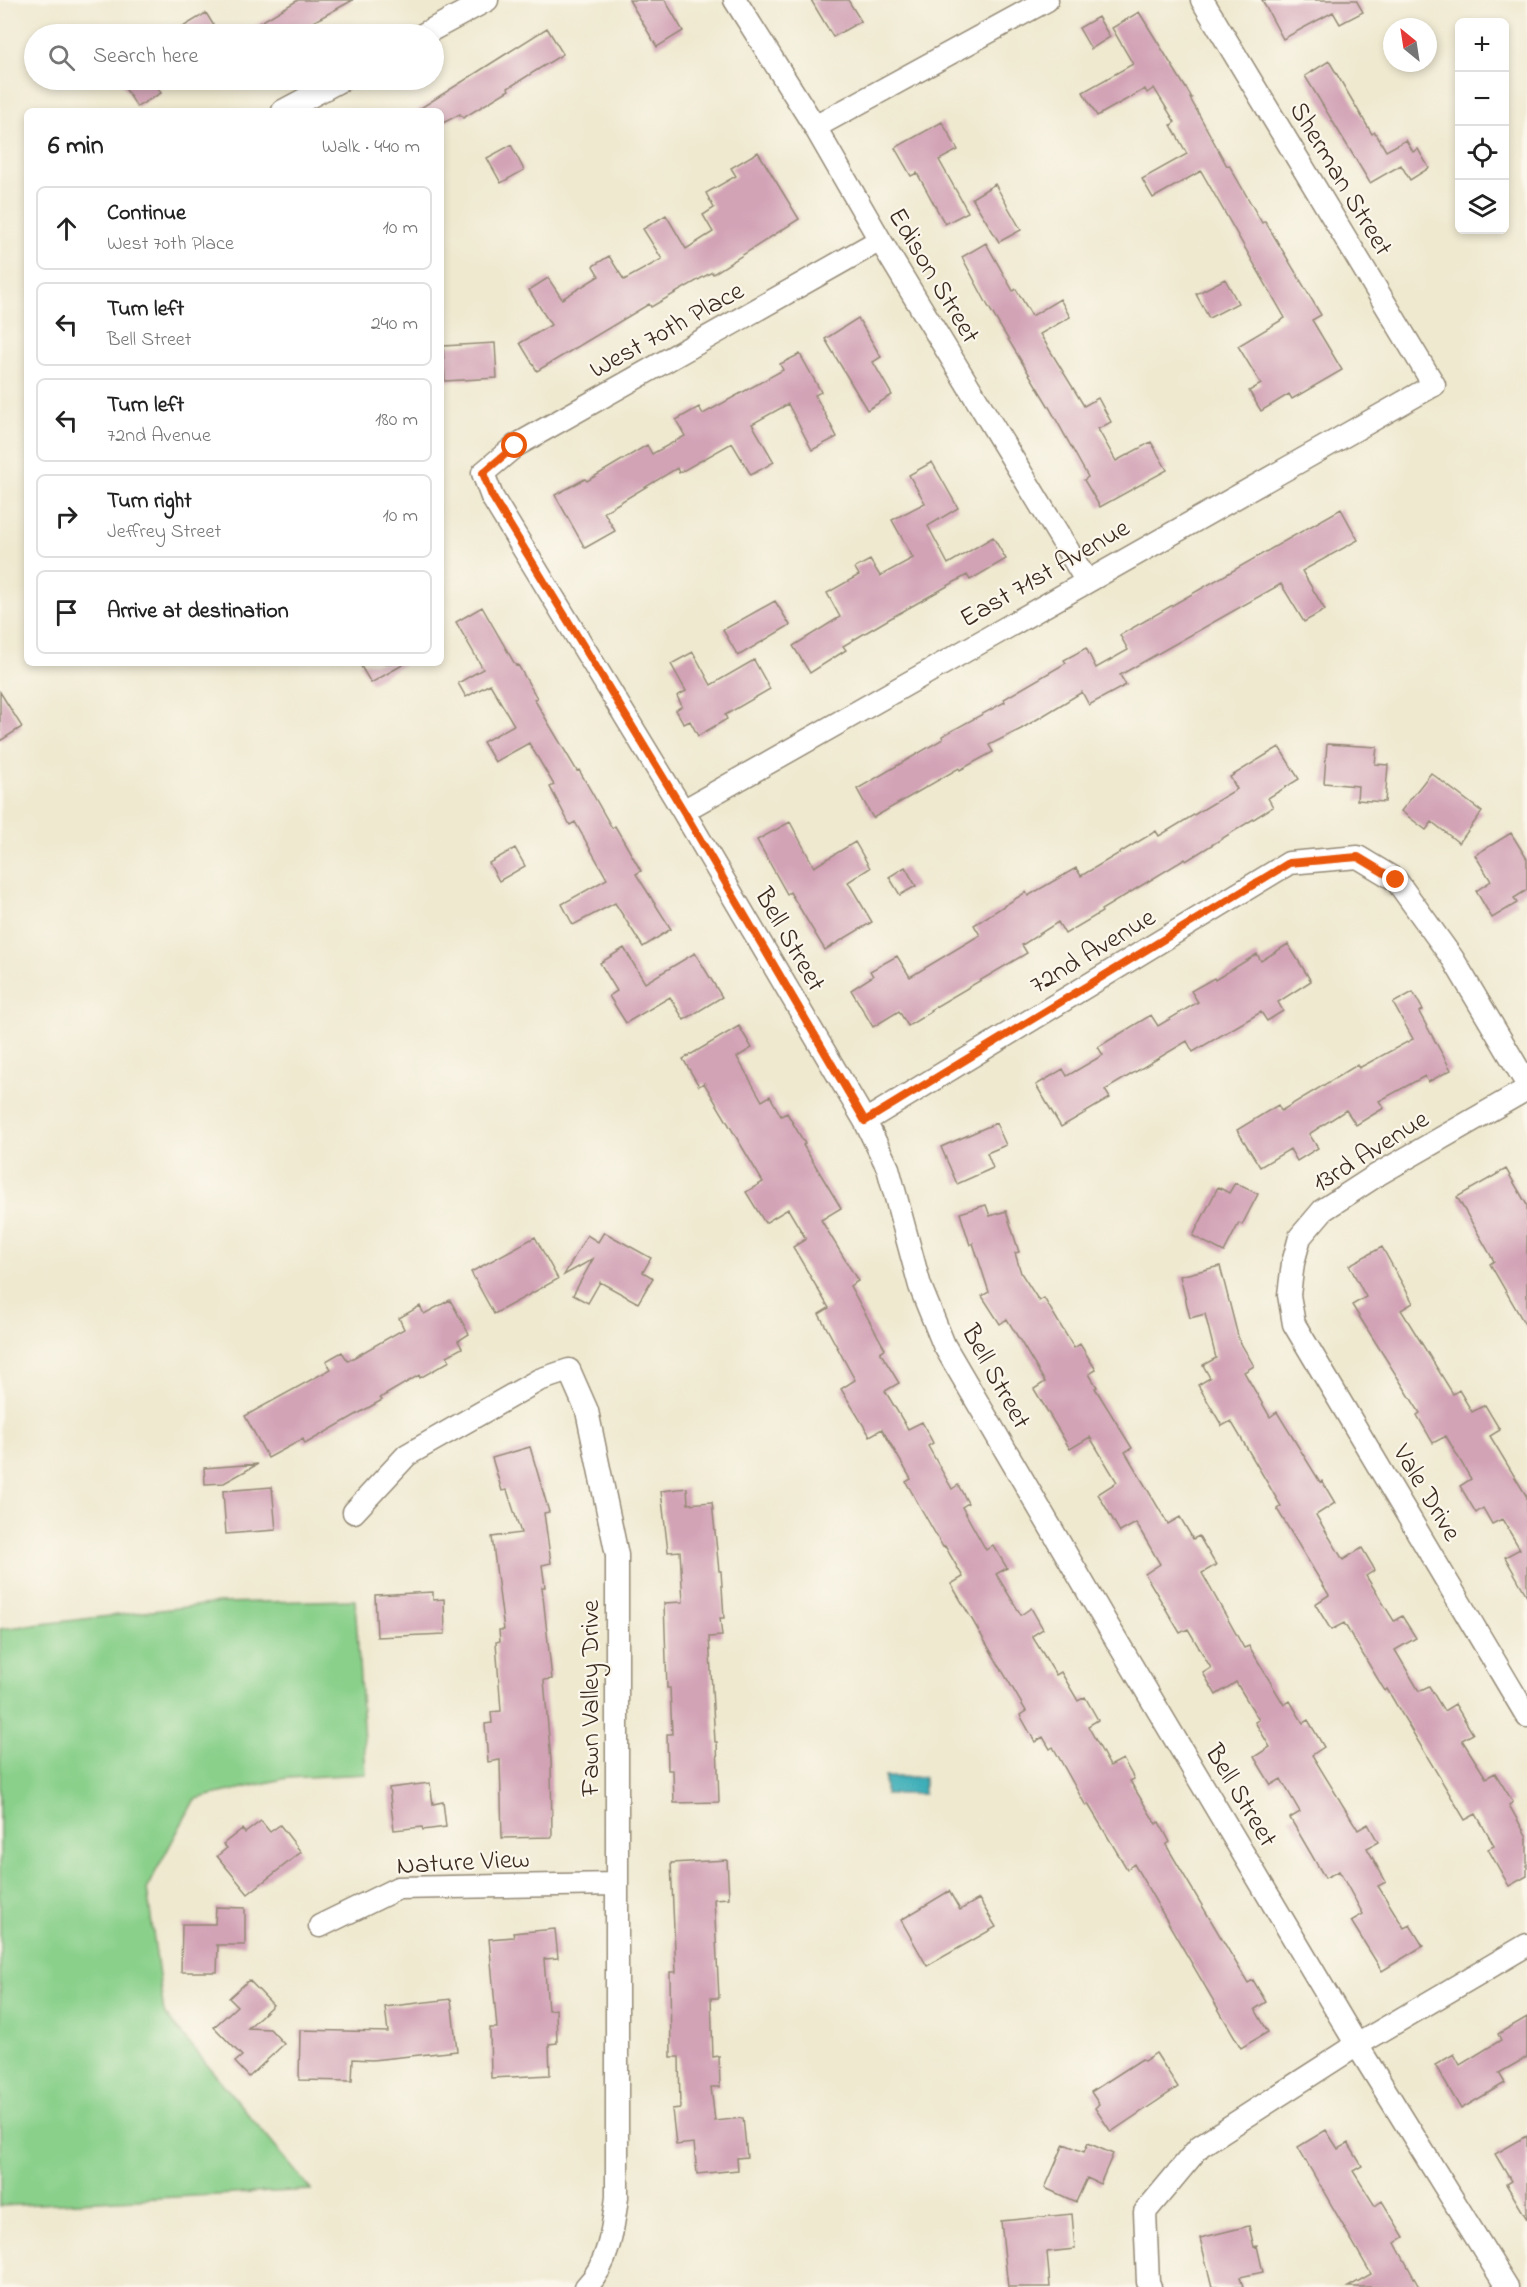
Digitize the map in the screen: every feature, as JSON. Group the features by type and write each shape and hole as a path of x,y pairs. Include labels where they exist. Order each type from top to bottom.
{"street":[{"path":"443,24 487,0"},
{"name":"Edison Street","path":"735,0 815,127 880,240 1086,580"},
{"path":"815,127 1047,0"},
{"name":"Sherman Street","path":"1202,0 1434,385"},
{"path":"289,108 322,90"},
{"name":"West 70th Place","path":"483,473 515,446 880,240"},
{"name":"East 71st Avenue","path":"683,810 1434,385"},
{"name":"Bell Street","path":"483,473 492,496 683,810 865,1121 888,1168 920,1286 944,1345 1357,2045 1507,2287"},
{"name":"72nd Avenue","path":"865,1121 1289,863 1358,857 1396,880 1453,960 1527,1084"},
{"name":"13rd Avenue","path":"1289,1294 1293,1263 1300,1237 1323,1210 1377,1175 1527,1089"},
{"name":"Vale Drive","path":"1289,1294 1294,1324 1527,1716"},
{"name":"Fawn Valley Drive","path":"354,1512 406,1455 539,1380 569,1370 587,1411 617,1556 617,2197 612,2238 592,2281 586,2287"},
{"name":"Nature View","path":"320,1926 398,1888 617,1884"},
{"path":"1150,2287 1145,2212 1200,2146 1357,2045 1527,1945"}],"green space":[{"path":"355,1600 366,1774 287,1778 195,1799 147,1888 164,2013 311,2190 0,2206 0,1629 220,1603"}],"water":[{"path":"885,1777 924,1777 924,1794 885,1794"}],"building":[{"path":"298,0 353,0 312,24 258,24"},
{"path":"629,0 665,0 683,31 657,47"},
{"path":"811,0 848,0 861,21 833,37"},
{"path":"1262,0 1356,0 1363,12 1340,24 1333,12 1283,39"},
{"path":"1139,12 1192,98 1190,98 1227,166 1229,165 1262,223 1265,221 1321,315 1312,320 1342,370 1292,399 1289,394 1261,411 1249,391 1261,384 1238,346 1285,318 1201,171 1153,198 1142,179 1187,154 1171,125 1175,122 1154,88 1147,93 1145,89 1097,116 1083,92 1133,64 1112,28"},
{"path":"206,13 213,24 188,24"},
{"path":"1098,17 1110,37 1091,49 1079,28"},
{"path":"547,28 563,54 463,118 460,114 444,122 444,108 421,108"},
{"path":"1329,61 1372,134 1375,132 1386,151 1406,140 1413,152 1418,149 1429,168 1410,180 1401,165 1370,183 1305,76"},
{"path":"126,90 159,90 161,93 137,107"},
{"path":"942,122 958,150 939,160 968,212 945,224 917,173 911,176 895,148"},
{"path":"511,145 524,170 501,183 487,158"},
{"path":"758,152 799,219 713,274 712,272 651,307 649,304 537,371 520,343 551,325 529,290 548,278 562,299 599,276 593,266 609,256 624,280 662,259 643,229 666,215 686,249 713,232 703,215 714,208 706,193 736,176 731,168"},
{"path":"995,184 1021,230 999,242 972,198"},
{"path":"986,243 1013,291 1016,289 1032,316 1060,299 1070,317 1040,334 1084,406 1098,398 1111,422 1098,429 1116,461 1151,442 1167,470 1100,507 1084,480 1088,477 962,257"},
{"path":"1225,279 1238,303 1209,318 1196,294"},
{"path":"858,318 881,357 873,362 892,395 867,410 825,339"},
{"path":"495,343 497,378 445,381 444,346"},
{"path":"800,354 821,392 815,395 837,437 812,450 788,404 752,424 774,462 751,475 732,443 679,473 677,468 604,512 615,531 585,548 555,495 585,479 587,481 647,445 652,454 685,436 676,420 699,407 703,414 783,370 780,364"},
{"path":"932,462 958,508 928,526 948,564 993,537 1006,559 970,580 967,575 889,619 843,646 846,650 810,673 793,646 840,617 827,593 859,575 855,568 870,560 880,576 913,558 892,520 925,503 909,475"},
{"path":"1341,509 1358,540 1302,571 1325,610 1304,622 1281,584 1120,675 1126,685 1089,705 1082,692 1021,729 989,745 993,752 960,770 959,768 873,818 857,789 943,739 942,736 1005,702 1004,699 1066,663 1064,660 1086,648 1096,668 1128,650 1120,635"},
{"path":"775,601 790,625 738,656 723,630"},
{"path":"482,607 516,666 518,665 537,698 534,699 577,771 579,770 612,828 615,826 641,871 636,874 671,929 643,947 615,903 573,925 562,904 607,879 575,822 570,825 550,787 554,785 529,743 495,762 483,742 514,725 490,684 466,697 458,683 483,669 456,622"},
{"path":"693,652 711,685 754,660 770,689 725,715 727,719 698,736 690,721 684,724 676,710 682,706 677,696 686,691 671,664"},
{"path":"361,666 401,666 371,683"},
{"path":"0,692 22,727 0,741"},
{"path":"1327,744 1377,747 1375,764 1388,765 1385,802 1357,800 1358,786 1324,783"},
{"path":"1279,747 1299,779 1268,798 1273,807 1065,934 1058,922 1022,945 1027,953 930,1010 931,1012 908,1026 899,1011 873,1027 851,990 873,976 870,971 897,956 910,977 980,935 974,925 1026,892 1028,896 1076,868 1081,876 1156,831 1159,836 1237,789 1230,777"},
{"path":"1431,773 1482,812 1459,843 1432,822 1426,830 1401,811"},
{"path":"790,822 814,867 855,842 870,868 848,882 872,922 825,950 790,892 787,894 757,840"},
{"path":"1511,833 1527,859 1527,890 1514,898 1517,903 1492,918 1476,891 1491,881 1475,855"},
{"path":"515,848 525,866 499,881 489,863"},
{"path":"905,867 916,886 900,895 889,877"},
{"path":"1288,944 1311,981 1278,1002 1283,1011 1267,1021 1261,1012 1193,1052 1187,1041 1105,1090 1110,1098 1061,1127 1036,1085 1063,1069 1067,1076 1103,1055 1098,1047 1151,1015 1158,1026 1198,1002 1191,991 1214,978 1215,980 1257,954 1261,961"},
{"path":"624,948 645,983 695,953 722,997 684,1020 670,997 626,1023 609,996 617,991 600,963"},
{"path":"1413,992 1423,1010 1419,1012 1451,1070 1428,1082 1425,1076 1379,1101 1384,1108 1356,1125 1346,1110 1309,1134 1318,1148 1297,1161 1290,1149 1260,1167 1237,1130 1278,1105 1281,1111 1357,1065 1359,1068 1413,1039 1393,1003"},
{"path":"739,1026 752,1048 737,1057 762,1101 770,1096 781,1116 787,1113 805,1144 803,1145 841,1208 821,1220 858,1281 850,1286 885,1349 880,1352 899,1383 885,1391 908,1429 922,1422 933,1443 928,1446 952,1489 958,1485 968,1503 962,1507 986,1550 993,1545 1007,1568 996,1574 1021,1615 1031,1608 1043,1629 1032,1636 1056,1675 1061,1672 1078,1701 1085,1697 1098,1720 1088,1726 1110,1766 1123,1759 1134,1779 1130,1781 1156,1824 1159,1822 1170,1842 1166,1845 1248,1983 1253,1980 1266,2002 1255,2009 1268,2032 1241,2048 1134,1864 1127,1869 1088,1804 1086,1806 1053,1747 1050,1749 1043,1737 1035,1742 1020,1715 1026,1711 951,1584 963,1577 906,1482 911,1479 882,1429 870,1436 841,1389 855,1380 819,1314 829,1308 793,1247 806,1239 788,1209 765,1223 746,1192 763,1182 704,1083 699,1086 683,1059"},
{"path":"996,1123 1006,1145 987,1153 993,1168 957,1184 941,1147"},
{"path":"1506,1169 1527,1205 1527,1328 1490,1264 1494,1261 1457,1197"},
{"path":"1235,1183 1258,1194 1242,1225 1239,1223 1224,1252 1193,1236 1218,1187 1229,1193"},
{"path":"986,1205 990,1216 1006,1211 1019,1252 1015,1253 1021,1273 1039,1301 1044,1298 1074,1348 1080,1344 1096,1370 1089,1374 1097,1387 1095,1388 1132,1448 1125,1452 1168,1524 1180,1517 1193,1539 1199,1536 1216,1565 1202,1573 1244,1648 1249,1646 1284,1705 1290,1701 1303,1723 1308,1720 1324,1747 1312,1755 1358,1830 1368,1824 1378,1842 1367,1848 1386,1882 1378,1886 1404,1928 1410,1925 1423,1946 1382,1971 1351,1921 1363,1914 1339,1871 1325,1878 1290,1818 1300,1812 1281,1779 1271,1785 1254,1757 1270,1747 1255,1722 1259,1720 1236,1682 1216,1695 1203,1673 1211,1668 1188,1629 1180,1633 1145,1574 1160,1564 1136,1523 1120,1532 1098,1494 1117,1482 1090,1437 1070,1449 1034,1389 1045,1382 1007,1319 1000,1324 982,1296 989,1292 973,1243 970,1245 960,1213"},
{"path":"604,1232 651,1258 643,1272 653,1278 638,1303 600,1282 588,1303 573,1295 593,1259 564,1275 587,1235 598,1242"},
{"path":"535,1237 558,1279 494,1314 471,1272"},
{"path":"1382,1247 1413,1303 1401,1310 1453,1394 1459,1390 1472,1412 1485,1405 1500,1430 1490,1436 1527,1497 1527,1596 1505,1557 1520,1549 1502,1519 1492,1524 1483,1508 1476,1513 1460,1486 1471,1479 1446,1436 1433,1443 1417,1415 1420,1413 1352,1305 1366,1297 1349,1265"},
{"path":"1220,1266 1239,1340 1254,1366 1244,1372 1270,1417 1277,1412 1335,1503 1316,1515 1343,1560 1362,1548 1375,1570 1366,1576 1394,1621 1402,1616 1416,1638 1395,1650 1419,1691 1429,1686 1444,1711 1455,1704 1473,1734 1462,1740 1486,1778 1495,1773 1513,1802 1509,1805 1527,1837 1527,1876 1509,1886 1488,1849 1494,1846 1476,1814 1465,1820 1387,1689 1385,1691 1344,1623 1331,1630 1315,1604 1329,1595 1277,1509 1281,1506 1231,1421 1222,1426 1198,1385 1210,1378 1203,1365 1216,1358 1205,1314 1190,1318 1180,1276"},
{"path":"450,1300 469,1334 458,1341 462,1348 447,1356 450,1361 420,1378 419,1375 380,1398 382,1400 305,1444 303,1439 268,1458 245,1416 331,1369 326,1361 342,1352 348,1361 404,1329 399,1318 420,1306 424,1314"},
{"path":"530,1447 549,1512 544,1513 551,1563 542,1565 545,1587 542,1587 552,1679 544,1680 551,1761 552,1837 502,1838 500,1760 488,1762 485,1724 492,1723 491,1712 501,1711 496,1642 500,1641 499,1630 504,1630 492,1537 521,1533 507,1490 502,1491 492,1458"},
{"path":"258,1464 224,1483 205,1484 204,1468"},
{"path":"272,1487 276,1530 226,1534 223,1491"},
{"path":"687,1488 688,1504 712,1502 719,1571 721,1571 724,1618 720,1618 722,1636 709,1637 719,1802 674,1803 673,1770 668,1770 667,1734 672,1734 670,1688 667,1688 664,1603 683,1602 680,1551 668,1552 661,1491"},
{"path":"433,1592 433,1600 444,1599 445,1634 377,1637 375,1595"},
{"path":"430,1783 433,1804 443,1802 446,1827 394,1830 389,1788"},
{"path":"261,1821 270,1832 280,1825 301,1852 248,1894 217,1856 227,1848 223,1844 242,1829 245,1833"},
{"path":"727,1860 729,1898 714,1899 719,1998 711,1998 713,2057 719,2056 720,2087 711,2087 715,2121 743,2118 747,2157 737,2158 738,2170 697,2174 694,2143 676,2145 672,2109 680,2108 679,2057 671,2057 670,1972 676,1972 671,1863"},
{"path":"949,1891 960,1910 979,1899 996,1927 927,1966 901,1920"},
{"path":"216,1907 245,1908 245,1945 216,1945 218,1947 217,1972 181,1972 182,1924 215,1924"},
{"path":"555,1929 558,1958 544,1959 548,2010 556,2009 557,2043 549,2044 550,2075 491,2078 490,2028 497,2028 489,1939 514,1937 513,1933"},
{"path":"249,1980 273,2005 248,2028 270,2029 284,2044 249,2077 235,2062 242,2056 214,2027 237,2006 229,1998"},
{"path":"451,1999 457,2051 372,2060 353,2059 352,2081 299,2080 300,2030 388,2032 385,2007"},
{"path":"1527,2017 1527,2057 1499,2073 1505,2083 1461,2109 1435,2065 1454,2054 1460,2065 1501,2040 1498,2034"},
{"path":"1156,2053 1178,2087 1111,2132 1095,2108 1099,2104 1091,2092 1142,2059 1144,2061"},
{"path":"1326,2130 1338,2149 1348,2143 1362,2166 1353,2171 1375,2206 1382,2201 1404,2237 1395,2243 1419,2287 1348,2287 1371,2274 1298,2147"},
{"path":"1527,2136 1527,2219 1506,2184 1511,2181 1495,2154"},
{"path":"1088,2143 1113,2154 1100,2184 1087,2178 1076,2202 1045,2188 1064,2144 1084,2152"},
{"path":"1072,2214 1075,2249 1047,2252 1050,2287 1008,2287 1001,2221"},
{"path":"1249,2226 1254,2247 1257,2246 1263,2272 1240,2277 1243,2287 1212,2287 1200,2238"}],"route":[{"path":"515,446 483,473 492,496 683,810 865,1121 1289,863 1358,857 1396,880"}]}
